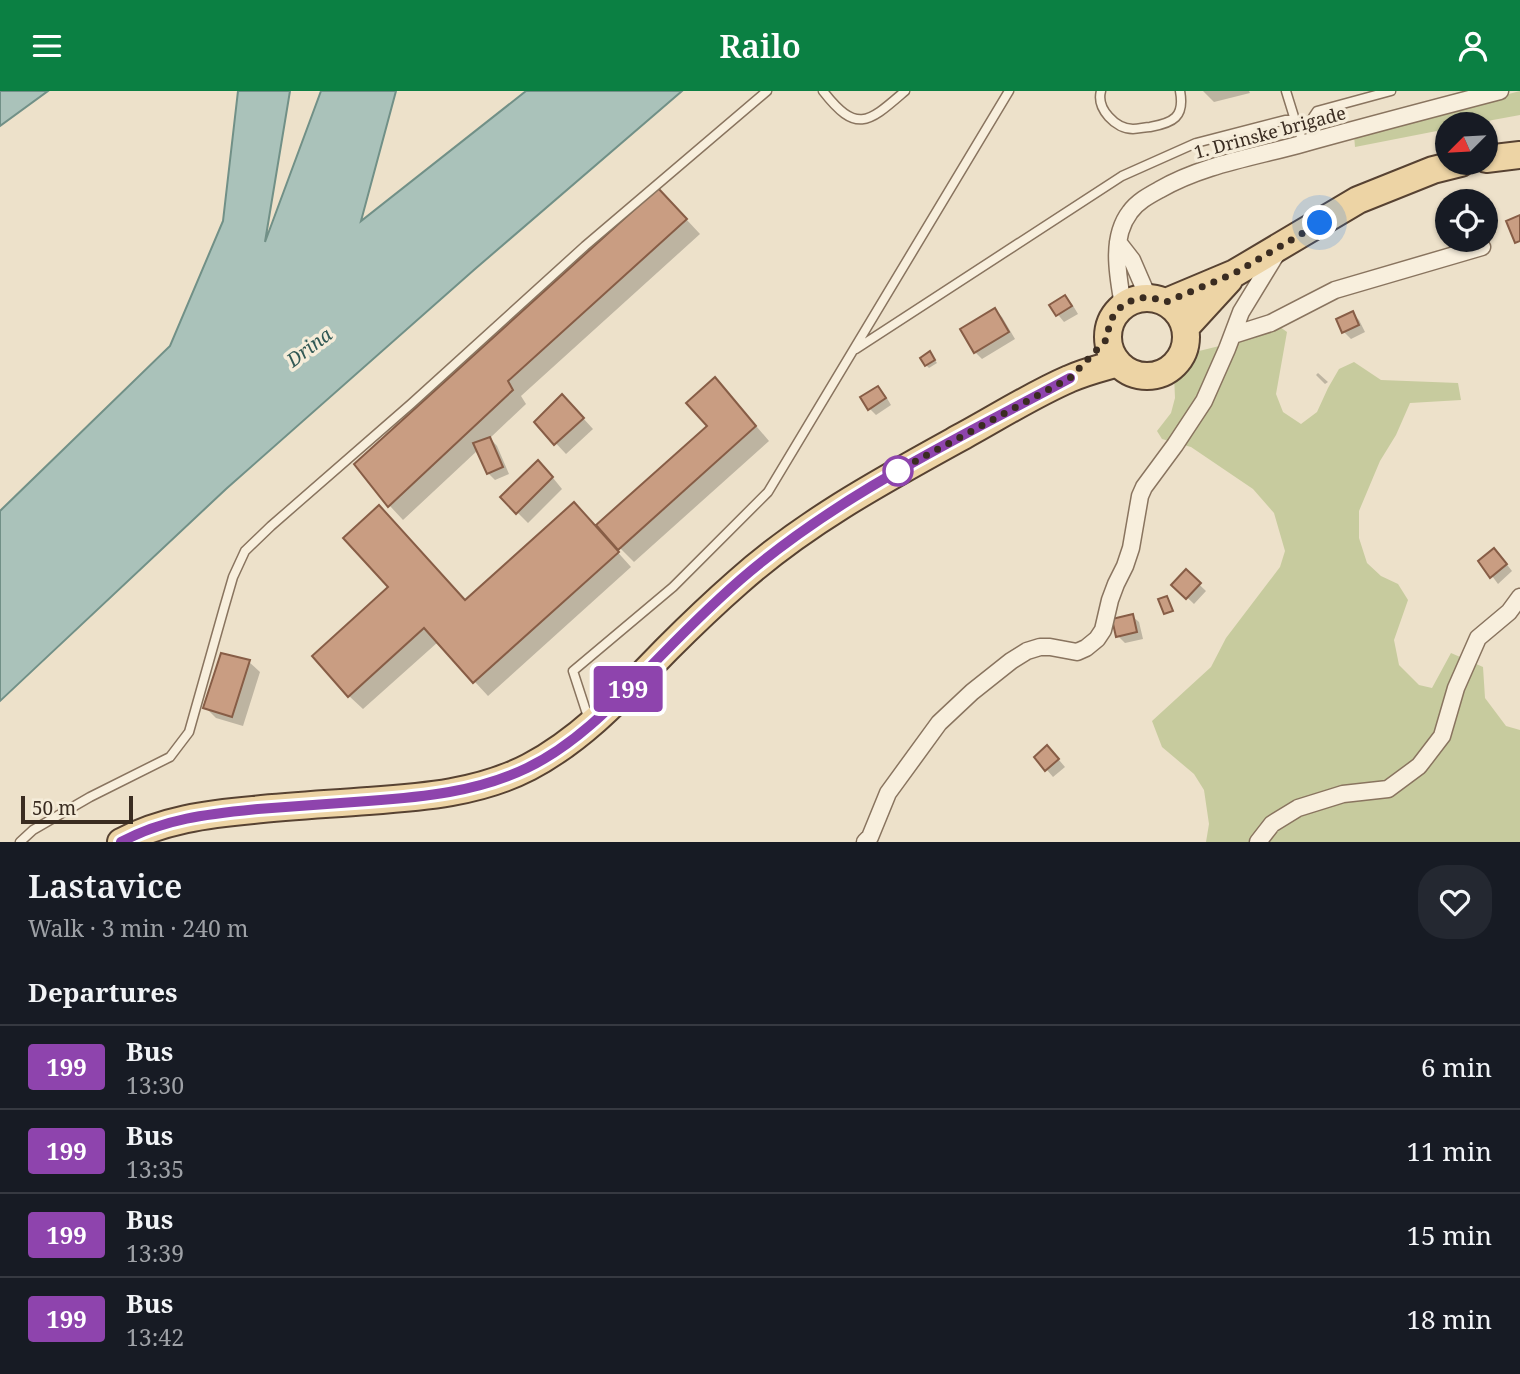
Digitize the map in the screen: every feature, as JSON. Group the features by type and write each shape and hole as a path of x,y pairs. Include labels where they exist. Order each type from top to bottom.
{"main road":[{"path":"1498,158 1520,155"},
{"path":"1146,301 1175,309 1185,328 1183,353 1165,372 1153,376 1140,376 1128,371 1112,351 1109,326 1114,314 1146,301 1235,273 1358,200 1435,170"},
{"path":"1185,328 1235,273"},
{"path":"121,842 172,821 211,813 458,792 527,768 591,725 740,580 828,514 890,475 1070,378 1112,351"}],"street":[{"name":"1. Drinske brigade","path":"1118,242 1128,214 1140,201 1174,181 1222,164 1500,91"},
{"path":"1118,242 1132,260 1146,301"},
{"path":"1118,242 1116,271 1146,301"},
{"path":"865,842 870,837 888,793 910,762 939,723 972,692 1027,651 1050,647 1077,652 1097,639 1103,630 1110,600 1131,548 1144,487 1204,401 1241,312 1282,245"},
{"path":"1233,335 1271,323 1335,290 1465,252"},
{"path":"1258,842 1272,824 1297,808 1343,794 1388,789 1419,766 1442,736 1456,688 1478,638 1509,612 1520,597"}],"lane":[{"path":"20,842 33,830 90,797 170,757 189,732 233,577 246,551 585,246 767,91"},
{"path":"823,91 837,108 858,119 878,114 905,91"},
{"path":"591,725 573,671 673,587 768,492 1009,91"},
{"path":"1101,91 1105,112 1117,124 1131,129 1173,121 1179,114 1182,99 1180,91"},
{"path":"1286,91 1295,120 1307,143"},
{"path":"1307,143 1313,117 1318,111 1391,91"},
{"path":"854,350 1122,176 1196,143 1285,120 1295,120"}],"green space":[{"path":"1520,91 1520,115 1498,119 1498,112 1441,112"},
{"path":"1435,114 1435,131 1355,147 1354,135"},
{"path":"1280,327 1287,332 1276,394 1283,412 1301,424 1317,412 1339,369 1354,362 1381,380 1458,383 1461,400 1410,403 1396,435 1380,461 1359,511 1359,538 1367,563 1381,576 1398,584 1408,600 1394,640 1399,665 1419,685 1432,688 1451,653 1483,667 1485,698 1506,726 1520,730 1520,842 1206,842 1209,824 1204,790 1194,774 1162,747 1152,721 1211,667 1226,638 1280,567 1285,551 1274,513 1253,489 1191,447 1162,439 1157,431 1171,413 1175,398 1174,375 1186,358 1199,351 1256,337"}],"water":[{"path":"0,91 48,91 0,126"},
{"name":"Drina","path":"238,91 290,91 265,242 321,91 396,91 361,221 526,91 682,91 226,489 0,701 0,511 170,346 223,221"}],"building":[{"path":"658,188 687,219 508,381 513,390 388,507 354,464"},
{"path":"1520,215 1520,241 1515,243 1506,221"},
{"path":"1065,295 1072,306 1056,316 1049,305"},
{"path":"995,308 1009,332 974,353 960,329"},
{"path":"1353,311 1359,325 1342,333 1336,319"},
{"path":"930,351 935,360 925,366 920,358"},
{"path":"715,377 756,426 618,550 596,525 707,426 686,403"},
{"path":"878,386 886,398 868,410 860,397"},
{"path":"562,394 584,418 554,445 534,422"},
{"path":"490,437 503,467 487,474 473,443"},
{"path":"538,460 553,477 516,514 500,497"},
{"path":"574,502 619,552 473,683 424,628 348,697 312,656 388,587 343,538 379,505 465,600"},
{"path":"1494,548 1507,564 1490,578 1478,561"},
{"path":"1186,569 1201,583 1186,599 1171,585"},
{"path":"1167,596 1173,611 1164,614 1158,599"},
{"path":"1133,614 1137,632 1116,637 1112,619"},
{"path":"221,653 250,660 232,717 203,708"},
{"path":"1047,745 1059,759 1045,771 1034,757"}],"bus line":[{"name":"199","path":"121,842 172,821 211,813 458,792 527,768 591,725 740,580 828,514 890,475 1070,378"}],"route":[{"path":"898,471 890,475 1070,378 1107,339 1114,314 1123,305 1148,297 1166,302 1235,273 1320,223"}]}
